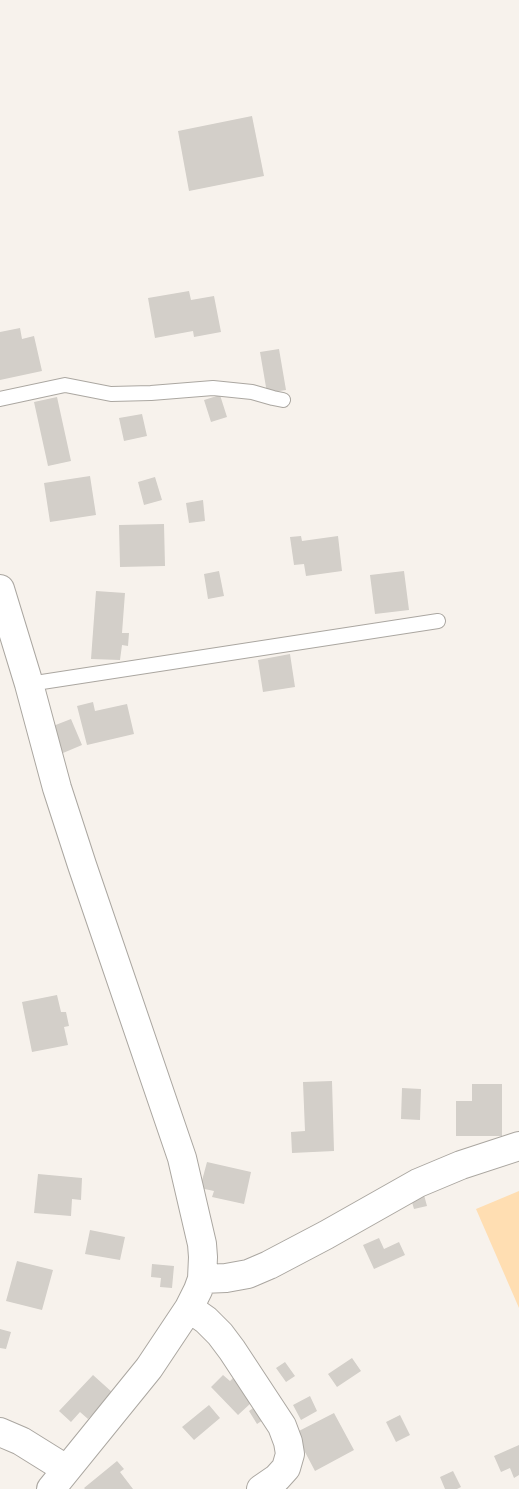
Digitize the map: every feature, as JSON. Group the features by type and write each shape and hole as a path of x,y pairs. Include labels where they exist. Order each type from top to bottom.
{"street":[{"path":"0,589 76,848 182,1158 202,1244 203,1263 202,1278 189,1308 149,1368 61,1482 21,1441 0,1432"},
{"path":"202,1278 226,1278 248,1274 326,1235 418,1183 461,1165 519,1146"},
{"path":"189,1308 206,1320 220,1334 282,1426 290,1454 286,1468 277,1478 261,1489"}],"lane":[{"path":"0,399 65,385 111,394 213,388 252,392 283,400"},
{"path":"29,684 438,621"}],"shaded area":[{"path":"519,1191 519,1308 476,1209"}],"building":[{"path":"252,116 264,176 189,191 178,131"},
{"path":"189,291 191,300 214,296 221,332 194,337 193,331 155,338 148,298"},
{"path":"20,328 22,339 34,336 42,371 0,380 0,332"},
{"path":"279,349 286,390 267,393 260,352"},
{"path":"220,395 227,417 211,422 204,400"},
{"path":"57,397 71,461 48,466 34,402"},
{"path":"142,414 147,436 124,441 119,418"},
{"path":"90,476 96,515 50,522 44,483"},
{"path":"155,477 162,500 144,505 138,482"},
{"path":"203,500 205,521 189,523 186,503"},
{"path":"164,524 165,566 120,567 119,525"},
{"path":"301,536 302,541 338,536 342,571 306,576 304,564 294,565 290,537"},
{"path":"219,571 224,596 208,599 204,574"},
{"path":"404,571 409,610 375,614 370,575"},
{"path":"96,591 125,593 122,633 129,633 128,646 122,645 120,660 91,659"},
{"path":"290,654 295,687 263,692 258,660"},
{"path":"93,702 95,711 127,704 134,734 87,745 77,706"},
{"path":"71,719 82,745 63,753 53,726"},
{"path":"57,995 61,1012 66,1012 69,1026 64,1027 68,1045 32,1052 22,1002"},
{"path":"332,1081 334,1151 292,1153 291,1132 305,1131 303,1082"},
{"path":"472,1084 502,1084 502,1136 456,1136 456,1101 472,1101"},
{"path":"402,1088 421,1089 420,1120 401,1119"},
{"path":"207,1162 251,1172 244,1204 212,1197 214,1191 200,1188"},
{"path":"38,1174 82,1178 81,1200 72,1199 71,1216 34,1213"},
{"path":"424,1195 427,1206 414,1209 411,1199"},
{"path":"90,1230 125,1237 120,1260 85,1254"},
{"path":"379,1238 384,1249 399,1242 405,1255 374,1269 363,1245"},
{"path":"17,1261 53,1270 42,1310 6,1301"},
{"path":"152,1264 174,1266 172,1288 160,1287 161,1278 151,1277"},
{"path":"0,1329 11,1332 6,1349 0,1348"},
{"path":"352,1358 361,1371 337,1387 328,1374"},
{"path":"285,1362 295,1376 286,1382 276,1368"},
{"path":"93,1375 113,1393 88,1419 80,1412 71,1422 59,1411"},
{"path":"223,1375 230,1381 233,1378 253,1398 249,1401 251,1403 238,1415 211,1387"},
{"path":"310,1396 317,1411 301,1420 293,1405"},
{"path":"263,1401 272,1414 257,1424 249,1411"},
{"path":"209,1405 220,1418 194,1440 182,1427"},
{"path":"334,1413 354,1450 315,1471 295,1433"},
{"path":"400,1415 410,1435 396,1442 386,1422"},
{"path":"519,1445 519,1475 514,1478 510,1468 501,1472 494,1456"},
{"path":"117,1461 124,1469 120,1472 133,1489 84,1488"},
{"path":"453,1471 461,1487 445,1489 440,1477"}]}
